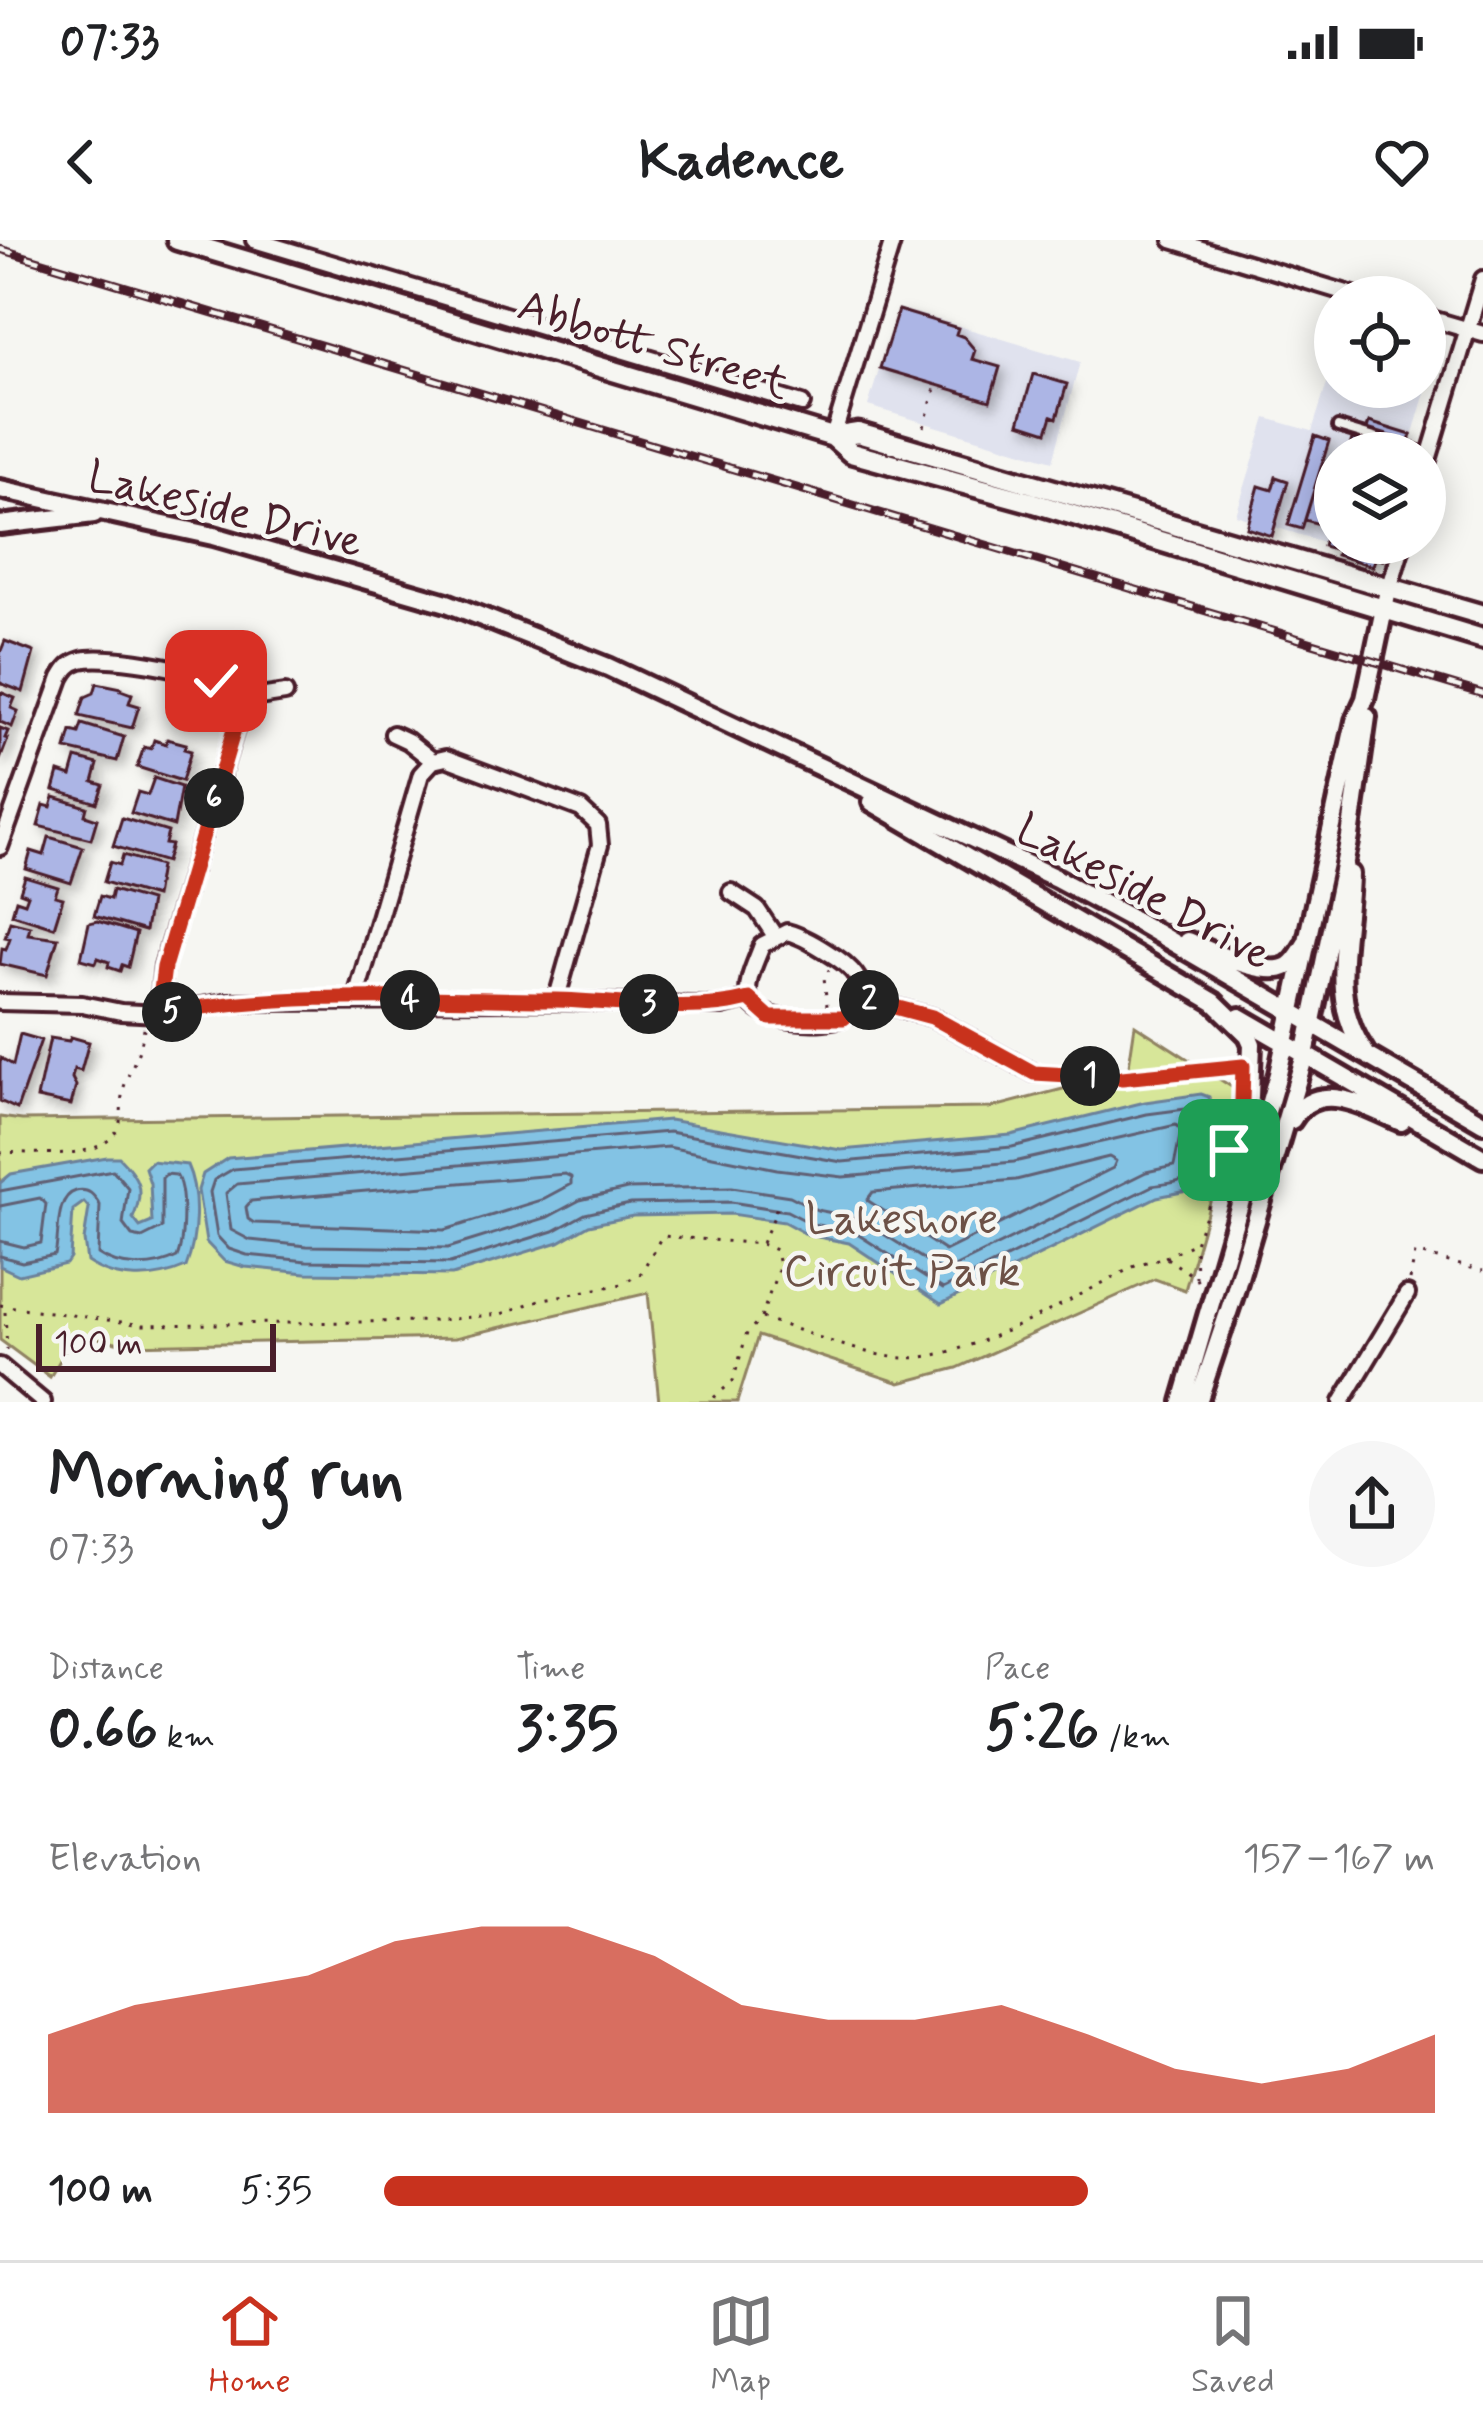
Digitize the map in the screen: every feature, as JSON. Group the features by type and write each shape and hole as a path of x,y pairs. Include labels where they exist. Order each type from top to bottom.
{"main road":[{"name":"Abbott Street","path":"177,240 833,437 858,433 1483,615"},
{"name":"Abbott Street","path":"833,437 851,454 1034,503 1483,639"}],"street":[{"name":"Abbott Street","path":"254,240 802,404"},
{"path":"833,437 893,240"},
{"path":"1172,240 1314,283"},
{"path":"1438,432 1475,332 1483,279"},
{"path":"381,302 388,280"},
{"path":"500,337 506,316"},
{"path":"1446,323 1475,332"},
{"path":"629,376 636,355"},
{"path":"752,413 758,392"},
{"name":"Lakeside Drive","path":"0,489 214,536 448,603 608,668 1136,920 1483,1123"},
{"path":"0,525 113,512"},
{"path":"1182,1402 1286,1043 1355,721 1365,698 1397,564"},
{"path":"0,847 61,678 73,663 94,658 173,669 226,685 240,700 151,1014"},
{"path":"240,700 285,693"},
{"path":"1198,1402 1305,1055 1351,837 1367,720 1365,698"},
{"path":"393,734 433,761"},
{"name":"Lakeside Drive","path":"763,739 1483,1158"},
{"path":"356,1000 421,774 433,761 446,758 581,809 598,825 600,844 556,1000"},
{"path":"1351,837 1341,976 1346,1018 1369,1058"},
{"path":"731,892 757,909 775,936"},
{"path":"1136,920 1254,967 1275,969 1295,959 1310,936"},
{"path":"798,935 856,971 861,998 844,1018 770,1018 749,999 748,985 762,945 775,936 798,935"},
{"path":"861,998 932,1017 1034,1073"},
{"path":"0,1002 82,1004 151,1014 224,1002 556,1000 722,1006 749,999"},
{"name":"Lakeside Drive","path":"1214,1002 1252,1044 1251,1129 1238,1213"},
{"path":"1281,1140 1299,1109 1319,1096 1357,1103 1462,1148"},
{"path":"1342,1402 1407,1294"},
{"path":"2,1368 24,1396 43,1402"}],"lane":[{"path":"1338,427 1351,432"}],"path":[{"path":"924,427 936,385"},
{"path":"828,1020 824,977 836,958"},
{"path":"0,1153 77,1151 111,1137 120,1124 125,1084 141,1054 151,1014"},
{"path":"1034,1073 1122,1078 1243,1066"},
{"path":"1200,1292 1195,1243 1233,1133"},
{"path":"761,1244 777,1210 773,1209"},
{"path":"2,1368 9,1338 2,1307 143,1325 432,1321 502,1314 539,1300 622,1284 641,1273 662,1236 761,1244 776,1250 779,1267 764,1310 747,1333 733,1381 709,1402"},
{"path":"760,1318 901,1358 934,1356 1195,1243"},
{"path":"1407,1294 1414,1253 1483,1271"},
{"path":"1165,1257 1196,1278"}],"shaded area":[{"path":"898,308 1080,362 1053,461 868,406"},
{"path":"1319,408 1420,408 1413,432 1314,432 1314,539 1236,515 1266,418 1312,431"}],"green space":[{"name":"Lakeshore Circuit Park","path":"1135,1025 1241,1093 1185,1290 1155,1279 957,1368 900,1383 758,1336 737,1402 659,1402 648,1293 455,1338 129,1345 76,1333 50,1377 0,1340 0,1117 990,1108 1128,1072"}],"water":[{"path":"1201,1094 1209,1097 1211,1107 1209,1139 1200,1180 1187,1191 1157,1197 941,1304 849,1243 808,1235 784,1222 731,1214 633,1216 589,1225 559,1242 452,1275 306,1273 245,1267 224,1261 206,1242 198,1190 203,1174 228,1158 669,1120 841,1150 1011,1135 1145,1102"},
{"path":"119,1157 135,1178 139,1199 133,1218 140,1227 152,1222 145,1168 152,1161 187,1165 195,1216 186,1267 136,1277 87,1262 84,1240 89,1208 84,1202 73,1210 66,1264 19,1275 0,1266 0,1183 11,1174"}],"building":[{"path":"898,310 958,328 956,334 975,350 972,359 1000,367 990,401 880,368"},
{"path":"1033,374 1067,384 1057,418 1052,416 1047,432 1019,423"},
{"path":"1369,422 1401,432 1366,432"},
{"path":"1314,439 1314,490 1302,529 1288,525"},
{"path":"1276,477 1288,481 1272,536 1247,528 1259,486 1272,490"},
{"path":"1314,490 1314,523 1305,520"},
{"path":"5,641 34,652 23,692 0,683"},
{"path":"97,683 132,694 129,703 139,706 132,728 79,716 85,697 94,693"},
{"path":"0,692 15,698 11,708 18,711 12,727 0,722"},
{"path":"82,724 124,737 117,761 66,749 71,731 79,733"},
{"path":"0,728 8,731 8,739 0,760"},
{"path":"167,739 186,744 184,749 191,751 182,781 137,767 144,747 151,749 154,740 166,744"},
{"path":"76,758 98,764 93,782 103,785 97,803 54,790 59,772 71,776"},
{"path":"154,778 181,787 174,826 131,813 138,792 148,795"},
{"path":"54,797 87,807 85,815 97,819 91,839 38,826 44,805 51,807"},
{"path":"122,818 168,832 165,844 171,845 166,862 113,846"},
{"path":"49,837 83,847 71,883 26,869 31,851 44,855"},
{"path":"123,855 160,866 155,897 104,882 110,862 120,865"},
{"path":"25,877 58,887 55,896 63,898 54,927 12,914 16,900 25,903 28,895 20,892"},
{"path":"112,890 150,901 145,931 94,916 100,896 110,899"},
{"path":"10,921 30,926 28,934 58,938 47,975 0,964 2,948 6,949 10,938 5,937"},
{"path":"97,921 136,933 128,967 122,965 120,971 98,958 96,963 81,959 89,923"},
{"path":"20,1034 41,1040 17,1109 0,1101 0,1063 1,1058 13,1065"},
{"path":"71,1037 89,1042 81,1071 74,1069 71,1105 37,1098 50,1038 69,1041"}],"railway":[{"path":"0,249 1483,694"}],"route":[{"path":"216,681 235,691 240,709 164,967 158,1014 224,1002 556,1000 722,1006 749,999 770,1018 828,1020 844,1018 861,998 932,1017 1034,1073 1122,1078 1243,1066 1242,1101 1229,1150"}]}
